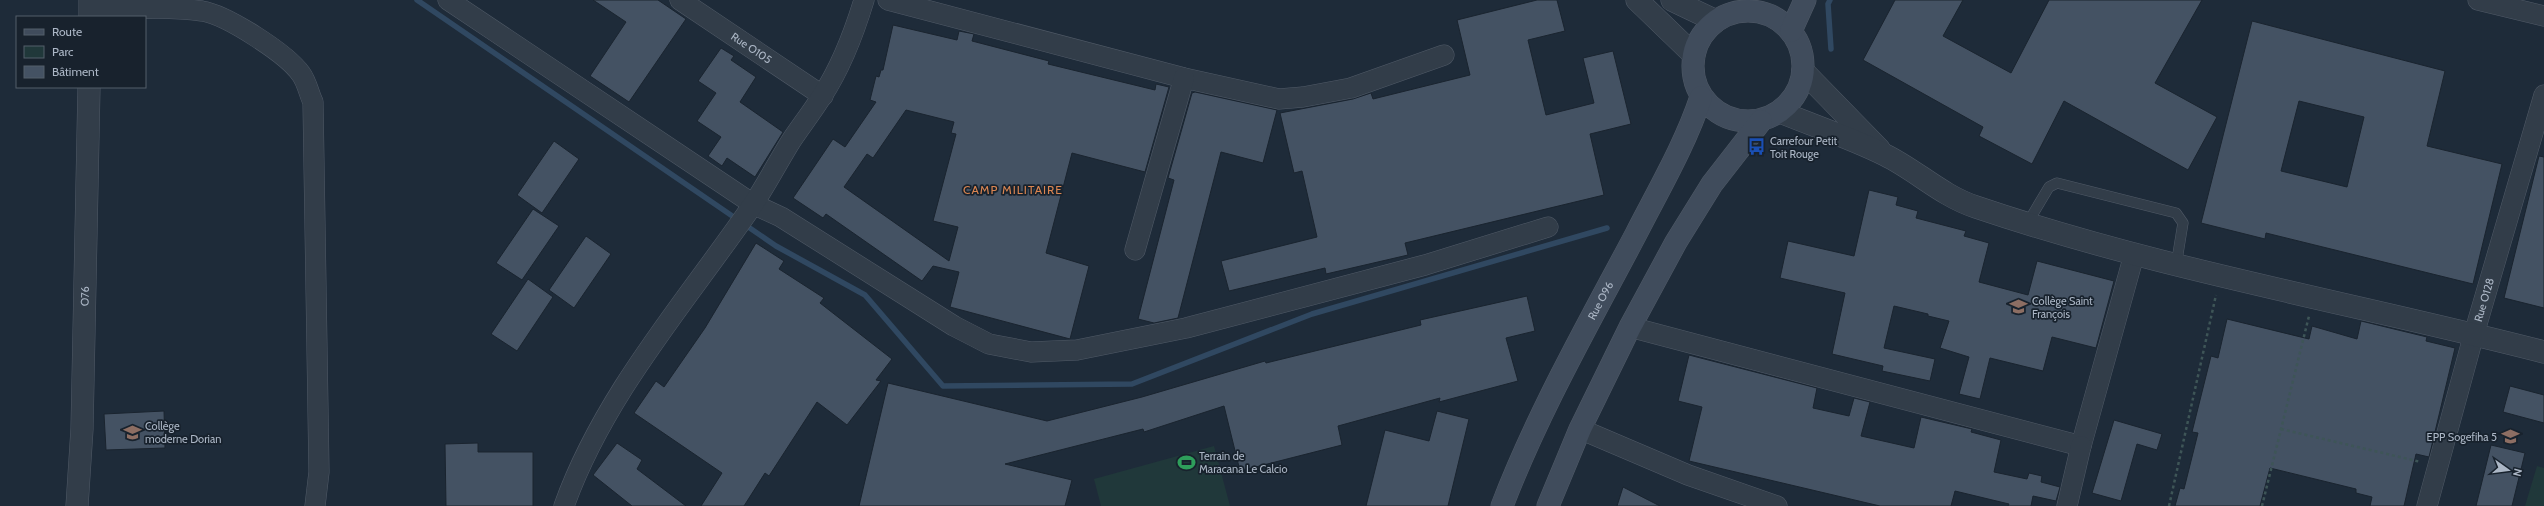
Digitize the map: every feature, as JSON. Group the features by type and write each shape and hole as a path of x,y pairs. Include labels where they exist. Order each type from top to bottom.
{"main road":[{"path":"1791,31 1805,0"},
{"path":"1548,506 1580,430 1630,327 1676,242 1708,190 1770,116 1796,94 1803,71 1803,57 1798,43 1791,31 1768,14 1748,11 1728,12 1702,36 1694,55 1692,70 1701,97 1710,107 1734,120 1770,116"},
{"name":"Rue O96","path":"1502,506 1537,427 1692,123 1701,97"}],"street":[{"path":"448,0 753,204 781,217 954,326 989,344 1030,352 1077,350 1186,328 1426,265 1548,227"},
{"name":"Rue O105","path":"680,0 823,96"},
{"path":"564,506 582,462 608,411 753,204 792,140 823,96 839,66 864,0"},
{"path":"888,0 1184,78 1279,99 1303,97 1351,88 1444,55"},
{"path":"1637,0 1694,55"},
{"path":"1672,0 1728,12"},
{"path":"2478,0 2544,16"},
{"path":"90,9 168,8 204,11 230,22 267,44 301,74 313,102 319,472 315,506"},
{"path":"1803,71 1886,155 1942,191 1973,206 2027,224 2176,266 2313,299 2474,334 2544,352"},
{"path":"1135,250 1184,78"},
{"name":"O76","path":"77,506 82,429 89,88"},
{"name":"Rue O128","path":"2427,506 2474,334 2544,95"},
{"path":"1770,116 1886,155"},
{"path":"2067,506 2081,446 2134,255"},
{"path":"1630,327 2081,446"},
{"path":"1580,430 1688,475 1776,506"}],"lane":[{"path":"2027,224 2049,187 2057,183 2176,213 2183,223 2176,266"}],"path":[{"path":"2169,506 2220,277"},
{"path":"2262,506 2313,299"},
{"path":"2281,429 2438,466"}],"green space":[{"name":"Terrain de Maracana Le Calcio","path":"1214,446 1230,506 1101,506 1094,479"},
{"path":"2537,466 2544,468 2544,506 2525,506"}],"building":[{"path":"593,0 658,0 686,19 629,102 590,76 626,22"},
{"path":"1537,0 1557,0 1565,31 1528,40 1546,115 1594,103 1583,58 1613,51 1631,124 1590,134 1604,195 1405,243 1408,255 1326,274 1325,268 1229,291 1221,261 1317,237 1302,171 1294,173 1280,113 1353,99 1371,93 1373,99 1470,75 1457,20"},
{"path":"1895,0 1963,0 1943,36 2011,73 2049,0 2202,0 2155,83 2217,117 2188,170 2064,101 2032,164 1979,136 1983,127 1863,60"},
{"path":"2252,21 2445,71 2427,146 2502,164 2473,284 2266,233 2265,239 2201,223","holes":["2299,101 2364,117 2347,187 2281,171"]},
{"path":"893,25 957,40 959,31 974,34 972,41 1049,61 1048,64 1155,90 1156,84 1169,87 1145,172 1072,153 1046,253 1089,266 1070,339 950,307 959,272 933,266 922,281 826,214 823,218 793,198 833,139 845,147 876,102 870,100 876,76 879,77 881,70 883,70","holes":["906,110 954,122 951,133 956,134 933,221 958,227 949,261 844,187 867,154 873,158"]},
{"path":"721,48 734,56 731,60 756,77 740,102 783,132 755,177 727,158 722,166 708,156 721,137 697,121 716,93 698,81"},
{"path":"1195,92 1277,110 1263,163 1221,152 1178,318 1154,323 1138,319 1174,180 1168,178 1192,93"},
{"path":"554,141 579,159 542,213 517,195"},
{"path":"2539,156 2544,157 2544,308 2504,298"},
{"path":"1869,190 1898,197 1896,205 1918,211 1916,218 1966,231 1964,236 1989,243 1979,282 2028,295 2037,261 2114,281 2096,348 2052,337 2043,371 1990,358 1980,399 1959,394 1969,357 1940,348 1949,321 1928,316 1928,314 1894,306 1884,348 1935,359 1930,381 1882,371 1883,366 1832,354 1845,293 1780,278 1788,241 1854,256"},
{"path":"533,209 559,226 522,280 496,263"},
{"path":"586,236 611,254 574,308 549,290"},
{"path":"756,243 784,261 779,269 824,298 820,303 892,359 876,380 881,381 847,425 817,402 769,476 765,473 744,506 701,506 722,473 634,413 656,381 664,387 705,328"},
{"path":"528,279 553,297 517,351 491,334"},
{"path":"1527,296 1535,331 1506,338 1518,381 1439,402 1440,398 1338,426 1342,445 1240,471 1224,406 1144,432 1143,429 1005,464 1072,480 1065,506 859,506 888,383 1047,421 1142,397 1265,361 1266,363 1421,325 1420,320"},
{"path":"2227,319 2309,339 2312,326 2357,339 2361,321 2427,337 2426,341 2455,348 2429,457 2416,454 2404,506 2370,506 2372,497 2356,493 2356,489 2270,468 2260,506 2175,506 2180,488 2184,489 2198,433 2192,432 2211,356 2218,358"},
{"path":"1689,355 1817,388 1813,408 1849,416 1854,398 1870,402 1861,436 1914,448 1921,417 1972,429 1971,432 2001,440 1994,472 2027,479 2029,473 2042,476 2041,482 2060,487 2056,501 2033,496 2031,506 2008,506 2009,504 1955,491 1951,506 1880,506 1689,461 1702,407 1678,401"},
{"path":"2510,386 2544,395 2544,423 2503,412"},
{"path":"164,411 165,448 106,450 104,414"},
{"path":"1437,411 1469,419 1448,506 1366,506 1385,430 1429,441"},
{"path":"2114,420 2162,434 2157,450 2137,444 2121,501 2092,493"},
{"path":"478,443 478,452 533,452 533,506 446,506 445,444"},
{"path":"617,443 642,460 637,469 686,506 632,506 593,475"},
{"path":"2491,445 2525,453 2512,506 2476,506"},
{"path":"1623,487 1660,506 1617,506"}],"waterway":[{"path":"417,0 776,246 865,295 943,386 1132,384 1312,314 1607,228"},
{"path":"1830,0 1828,4 1831,49"}],"place":[{"name":"Carrefour Petit Toit Rouge","path":"1757,147"},
{"name":"Collège Saint François","path":"2019,307"},
{"name":"Collège moderne Dorian","path":"132,432"},
{"name":"EPP Sogefiha 5","path":"2510,437"},
{"name":"Terrain de Maracana Le Calcio","path":"1186,462"}],"district":[{"name":"CAMP MILITAIRE","path":"1013,190"}]}
